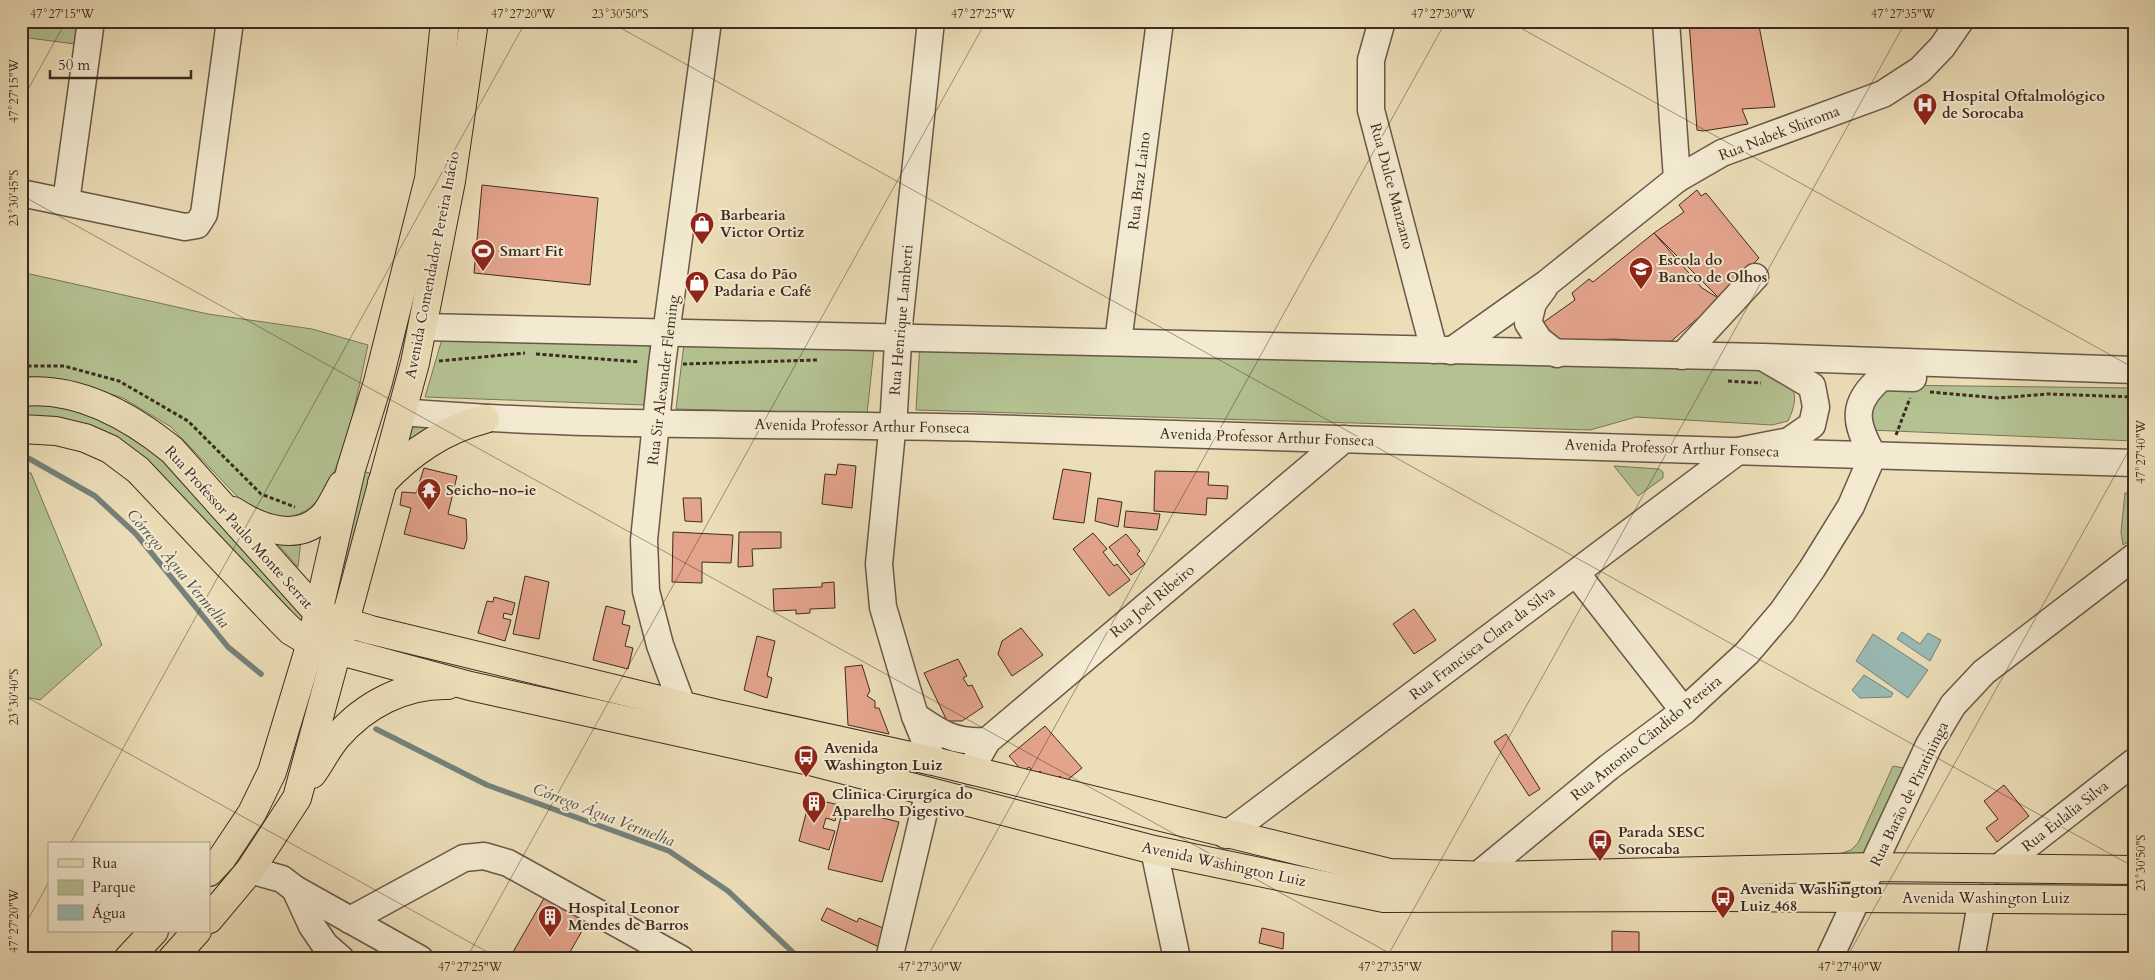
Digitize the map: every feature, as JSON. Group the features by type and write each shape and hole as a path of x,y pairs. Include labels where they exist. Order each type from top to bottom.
{"main road":[{"name":"Avenida Comendador Pereira Inácio","path":"210,917 250,870 297,798 324,646 319,614 351,469 378,382 429,179 445,21"},
{"name":"Avenida Comendador Pereira Inácio","path":"210,871 222,858 252,813 272,772 324,646 345,623 423,327 451,181 474,21"},
{"path":"388,344 423,327"},
{"path":"378,382 386,397 401,412"},
{"name":"Rua Professor Paulo Monte Serrat","path":"21,392 64,394 96,403 121,414 148,431 172,450 319,614"},
{"path":"381,484 416,450 457,428 485,419"},
{"name":"Rua Professor Paulo Monte Serrat","path":"21,429 56,431 110,449 138,470 291,631 324,646"},
{"path":"212,496 247,520 277,531 293,531 311,525 326,513 351,469"},
{"path":"319,614 345,623"},
{"name":"Avenida Washington Luiz","path":"345,623 682,705 933,761 1226,835 1390,873 1477,876 1873,867 2134,870"},
{"name":"Avenida Washington Luiz","path":"324,646 470,686 810,761 1154,850 1384,898 1982,898 2134,900"},
{"path":"297,798 335,739 366,710 398,693 424,686 470,686"},
{"path":"128,959 153,932"},
{"path":"172,959 196,932"}],"street":[{"path":"66,202 91,21"},
{"path":"21,193 185,227 197,225 204,214 230,21"},
{"name":"Rua Sir Alexander Fleming","path":"682,705 660,645 646,592 644,540 662,364 668,333 708,21"},
{"name":"Rua Henrique Lamberti","path":"931,21 899,338 879,564 883,607 915,716 933,761"},
{"name":"Rua Braz Laino","path":"1118,342 1160,21"},
{"name":"Rua Dulce Manzano","path":"1382,21 1371,60 1371,110 1442,350"},
{"path":"1666,21 1677,179"},
{"name":"Rua Nabek Shiroma","path":"1442,350 1547,284 1677,179 1722,152 1883,94 1920,70 1942,47 1960,21"},
{"path":"1682,356 1755,276"},
{"name":"Rua Nabek Shiroma","path":"1547,284 1533,303 1528,323 1539,340 1557,354"},
{"path":"423,327 1118,342 1557,354 1763,357 2134,370"},
{"path":"1738,451 1789,441 1812,425 1816,407 1812,386 1763,357"},
{"path":"1873,454 1861,434 1858,411 1867,390 1882,377 1993,381 2060,367"},
{"name":"Avenida Professor Arthur Fonseca","path":"401,412 485,419 657,424 892,426 2134,463"},
{"name":"Rua Joel Ribeiro","path":"970,771 987,741 1344,439"},
{"name":"Rua Francisca Clara da Silva","path":"1226,835 1738,451"},
{"name":"Rua Antonio Cândido Pereira","path":"1477,876 1609,767 1684,711 1747,653 1782,612 1851,506 1873,454"},
{"name":"Rua Barão de Piratininga","path":"1829,959 1859,899 1929,745 1954,705 1984,672 2134,557"},
{"path":"1576,573 1684,711"},
{"path":"915,716 938,732 966,742 987,741"},
{"name":"Rua Eulalia Silva","path":"1997,869 2134,762"},
{"path":"889,959 929,791"},
{"path":"1154,850 1177,959"},
{"path":"350,920 464,858 484,856 508,863 681,959"},
{"path":"250,870 282,879 295,889 420,959"},
{"path":"295,889 312,926 325,945 341,959"},
{"path":"1971,959 1982,898"}],"path":[{"path":"415,363 527,353 662,364 819,360"},
{"path":"21,366 64,366 119,381 188,421 261,494 295,507 302,504"},
{"path":"1723,380 1763,383"},
{"path":"1922,392 1998,398 2048,394 2134,397"}],"green space":[{"path":"21,21 78,21 75,44 21,37"},
{"path":"21,272 208,314 312,329 368,345 354,410 339,460 329,482 318,499 305,511 293,516 256,516 171,427 123,398 66,380 21,376"},
{"path":"442,339 644,343 652,349 645,405 425,397"},
{"path":"920,342 1767,369 1789,384 1794,395 1794,403 1788,421 1772,425 1636,417 1590,430 916,410"},
{"path":"684,344 874,349 867,414 676,409"},
{"path":"1881,385 2134,388 2134,441 1869,430 1865,413"},
{"path":"21,401 54,402 92,413 166,457 306,616 300,620 290,618 177,491 147,463 21,418"},
{"path":"456,416 397,451 405,418"},
{"path":"1614,466 1659,469 1663,472 1663,478 1638,496"},
{"path":"362,471 373,474 348,568 338,566"},
{"path":"21,472 31,473 102,645 40,700 21,696"},
{"path":"2125,493 2134,493 2134,538 2123,545 2121,532"},
{"path":"301,539 298,567 274,540"},
{"path":"1893,766 1909,769 1865,856 1828,858 1851,850 1858,843"}],"water":[{"path":"1902,632 1920,644 1928,633 1941,640 1930,661 1897,639"},
{"path":"1873,634 1928,670 1908,698 1856,661"},
{"path":"1864,675 1893,693 1891,697 1860,698 1852,690"}],"building":[{"path":"1689,21 1758,21 1775,107 1742,109 1748,124 1703,131 1697,130"},
{"path":"482,185 598,198 590,285 474,273"},
{"path":"1697,190 1701,196 1706,193 1759,258 1720,299 1654,233 1684,212 1679,205"},
{"name":"Escola do Banco de Olhos","path":"1654,233 1702,288 1720,299 1668,344 1615,339 1563,341 1541,324 1575,300 1572,293 1589,279 1593,282"},
{"path":"838,464 856,466 852,508 822,504 825,474 836,475"},
{"name":"Seicho-no-ie","path":"424,468 457,476 448,514 466,519 467,539 464,549 404,534 411,508 400,505 402,492 416,493"},
{"path":"1063,469 1091,473 1084,523 1053,519"},
{"path":"1155,471 1209,472 1208,485 1228,486 1227,499 1207,498 1206,515 1154,511"},
{"path":"683,498 701,498 702,522 685,521"},
{"path":"1098,498 1122,502 1118,527 1095,521"},
{"path":"1126,511 1160,514 1157,530 1124,527"},
{"path":"673,532 733,535 731,563 702,562 702,583 672,582"},
{"path":"739,532 781,532 781,548 752,549 753,566 738,567"},
{"path":"1093,533 1107,549 1103,552 1114,566 1117,564 1130,580 1109,596 1073,549"},
{"path":"1126,534 1140,551 1137,554 1145,564 1131,575 1109,547"},
{"path":"525,576 549,582 539,639 513,634"},
{"path":"834,582 835,608 810,609 810,613 796,614 796,610 774,611 773,589 822,587 822,583"},
{"path":"494,597 515,603 512,615 504,613 503,618 511,620 505,641 478,633 487,601 493,602"},
{"path":"606,606 625,611 622,624 630,626 625,646 633,648 628,669 593,660"},
{"path":"1414,609 1436,640 1414,654 1393,624"},
{"path":"1021,628 1043,655 1012,676 998,654 1002,641"},
{"path":"757,636 775,641 767,676 772,678 767,698 744,690"},
{"path":"958,659 967,676 963,678 968,686 972,685 983,707 962,721 947,721 924,673"},
{"path":"862,665 870,691 867,696 875,701 875,708 879,708 889,734 848,725 845,667"},
{"path":"1045,726 1082,768 1065,782 1060,776 1054,780 1049,775 1046,778 1040,771 1036,775 1029,767 1023,772 1009,756"},
{"path":"1506,734 1540,789 1529,796 1494,742"},
{"path":"2004,785 2029,816 1997,842 1986,828 1998,819 1984,801"},
{"name":"Clinica Cirurgíca do Aparelho Digestivo","path":"810,798 839,805 835,821 826,818 823,828 835,831 829,850 799,841"},
{"path":"843,808 899,822 882,882 828,869"},
{"name":"Hospital Leonor Mendes de Barros","path":"547,893 590,917 566,959 509,959"},
{"path":"827,908 857,922 859,918 883,928 879,947 821,920"},
{"path":"1262,928 1284,933 1283,949 1259,943"},
{"path":"1612,931 1639,932 1639,959 1612,959"}],"waterway":[{"name":"Córrego Àgua Vermelha","path":"21,454 95,496 136,534 228,647 261,674"},
{"name":"Córrego Água Vermelha","path":"376,729 487,785 669,851 728,891 800,959"}],"place":[{"name":"Hospital Oftalmológico de Sorocaba","path":"1925,126"},
{"name":"Barbearia Victor Ortiz","path":"702,245"},
{"name":"Smart Fit","path":"483,272"},
{"name":"Escola do Banco de Olhos","path":"1641,290"},
{"name":"Casa do Pão Padaria e Café","path":"697,304"},
{"name":"Seicho-no-ie","path":"429,511"},
{"name":"Avenida Washington Luiz","path":"806,778"},
{"name":"Clinica Cirurgíca do Aparelho Digestivo","path":"814,824"},
{"name":"Parada SESC Sorocaba","path":"1600,862"},
{"name":"Avenida Washington Luiz 468","path":"1723,919"},
{"name":"Hospital Leonor Mendes de Barros","path":"550,938"}]}
